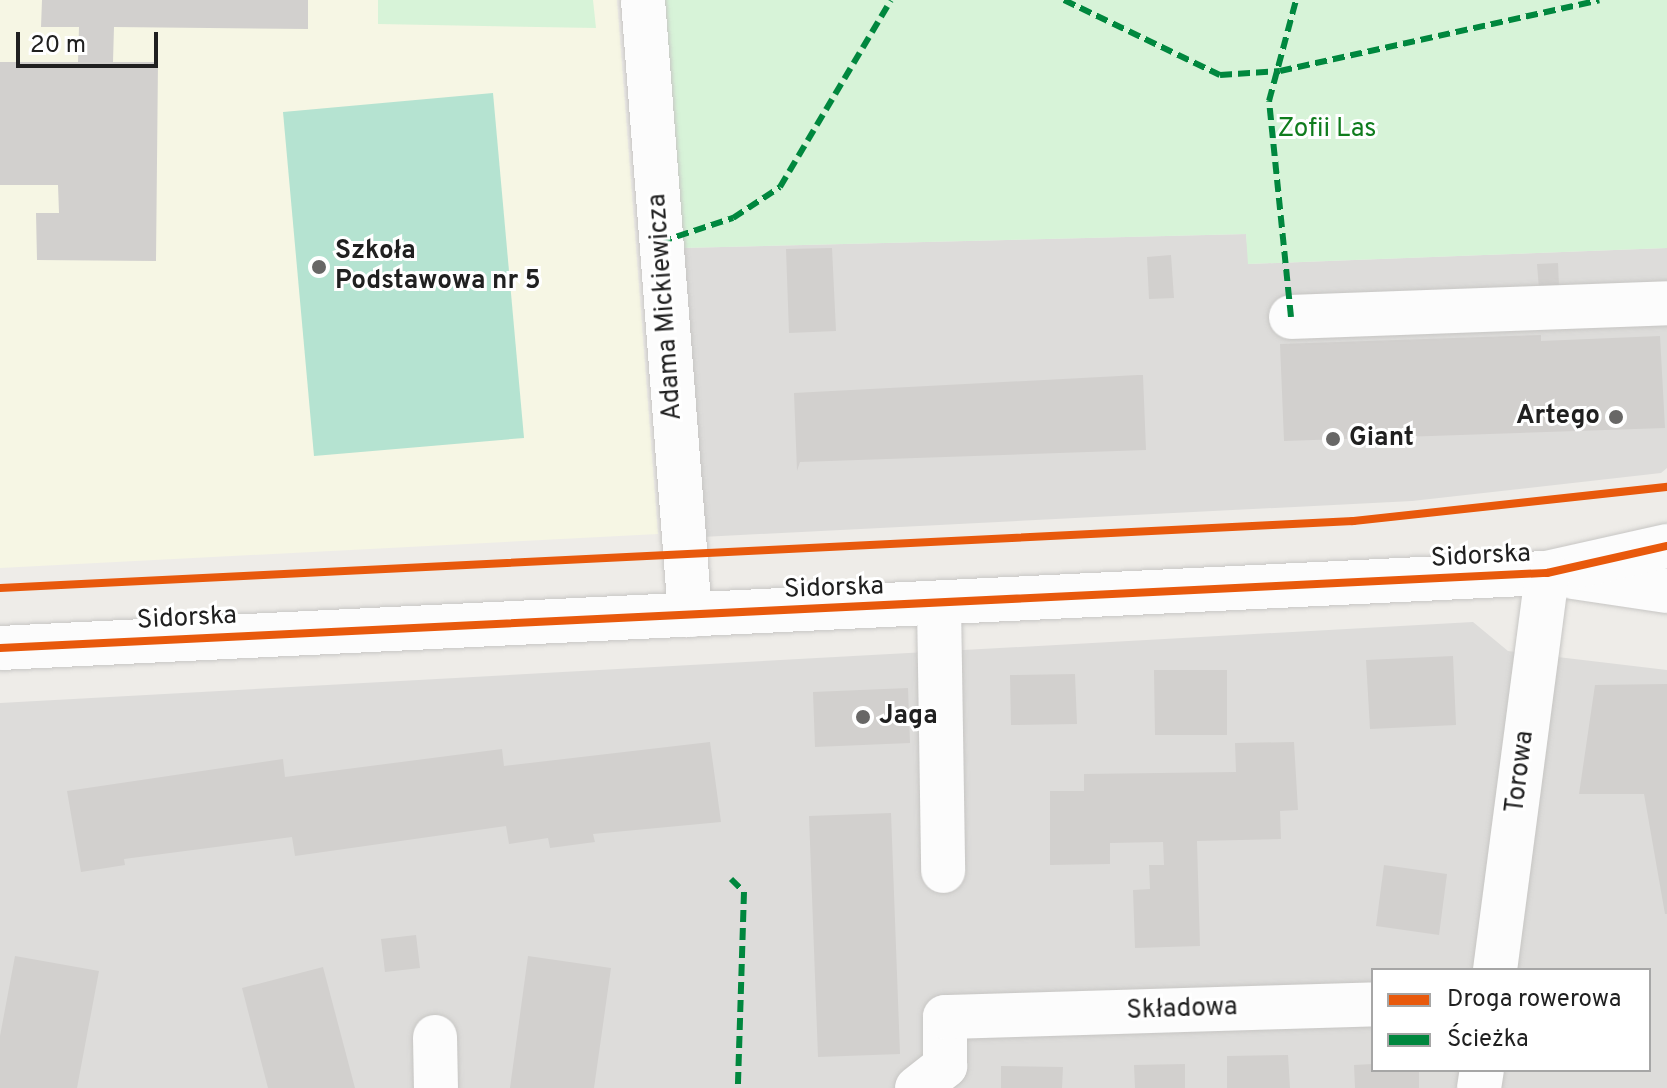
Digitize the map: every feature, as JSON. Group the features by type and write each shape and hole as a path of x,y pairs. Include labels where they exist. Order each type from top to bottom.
{"street":[{"name":"Adama Mickiewicza","path":"643,0 690,615"},
{"path":"1291,317 1667,303"},
{"name":"Sidorska","path":"0,648 1547,573 1667,546"},
{"name":"Sidorska","path":"1547,573 1667,591"},
{"name":"Torowa","path":"1495,968 1547,573"},
{"path":"939,604 943,871"},
{"name":"Składowa","path":"917,1088 945,1066 945,1017 1371,1004"},
{"path":"435,1037 436,1088"}],"shaded area":[{"name":"Szkoła Podstawowa nr 5","path":"0,0 617,0 658,534 0,568"},
{"path":"1246,234 1249,264 1667,248 1667,468 1661,473 1412,501 702,537 681,248"},
{"path":"1473,622 1508,651 1667,670 1667,1088 0,1088 0,703"}],"green space":[{"path":"378,0 593,0 596,28 378,24"},
{"name":"Zofii Las","path":"662,0 1667,0 1667,248 1248,264 1246,234 681,248"},
{"path":"493,93 524,438 314,456 283,112"}],"building":[{"path":"42,0 308,0 308,29 114,27 113,62 158,62 156,261 37,260 36,213 59,213 58,185 0,185 0,62 78,62 79,27 41,27"},
{"path":"832,248 836,331 789,333 786,249"},
{"path":"1171,255 1174,298 1149,299 1147,257"},
{"path":"1558,263 1559,287 1539,289 1537,264"},
{"path":"1541,335 1541,341 1660,336 1665,428 1284,441 1280,344"},
{"path":"1143,375 1146,450 800,462 797,471 794,393"},
{"path":"1453,656 1456,725 1370,729 1366,660"},
{"path":"1154,670 1227,670 1227,735 1155,735"},
{"path":"1075,674 1077,724 1011,725 1010,675"},
{"path":"1667,684 1665,914 1644,794 1579,794 1595,685"},
{"path":"908,688 910,743 815,747 813,692"},
{"path":"710,742 721,822 593,834 595,842 550,848 548,838 509,844 506,826 295,856 292,837 124,859 125,865 81,872 67,791 283,759 285,777 502,749 504,766"},
{"path":"1294,742 1298,810 1280,811 1281,839 1197,841 1200,946 1135,948 1133,890 1150,889 1149,865 1164,865 1163,842 1110,843 1110,864 1050,865 1050,791 1084,791 1084,774 1236,772 1235,743"},
{"path":"891,813 900,1054 818,1057 809,816"},
{"path":"1384,865 1447,874 1439,935 1376,926"},
{"path":"416,935 420,968 385,972 381,939"},
{"path":"15,956 99,971 77,1088 0,1088 0,1036"},
{"path":"528,956 611,968 594,1088 510,1088"},
{"path":"323,967 355,1088 268,1088 242,988"},
{"path":"1288,1055 1290,1088 1227,1088 1227,1056"},
{"path":"1185,1064 1185,1088 1135,1088 1134,1065"},
{"path":"1371,1064 1371,1072 1419,1072 1419,1088 1355,1088 1354,1065"},
{"path":"1001,1066 1063,1067 1062,1088 1001,1088"}],"marked path":[{"path":"660,242 733,218 780,187 891,0"},
{"path":"1064,0 1220,75 1280,71 1599,0"},
{"path":"1291,317 1269,101 1296,0"},
{"path":"731,879 744,892 738,1088"}],"cycle path":[{"path":"0,588 1353,521 1667,487"},
{"path":"0,648 1547,573 1667,546"}],"place":[{"name":"Szkoła Podstawowa nr 5","path":"319,267"},
{"name":"Artego","path":"1616,417"},
{"name":"Giant","path":"1333,439"},
{"name":"Jaga","path":"863,717"}]}
